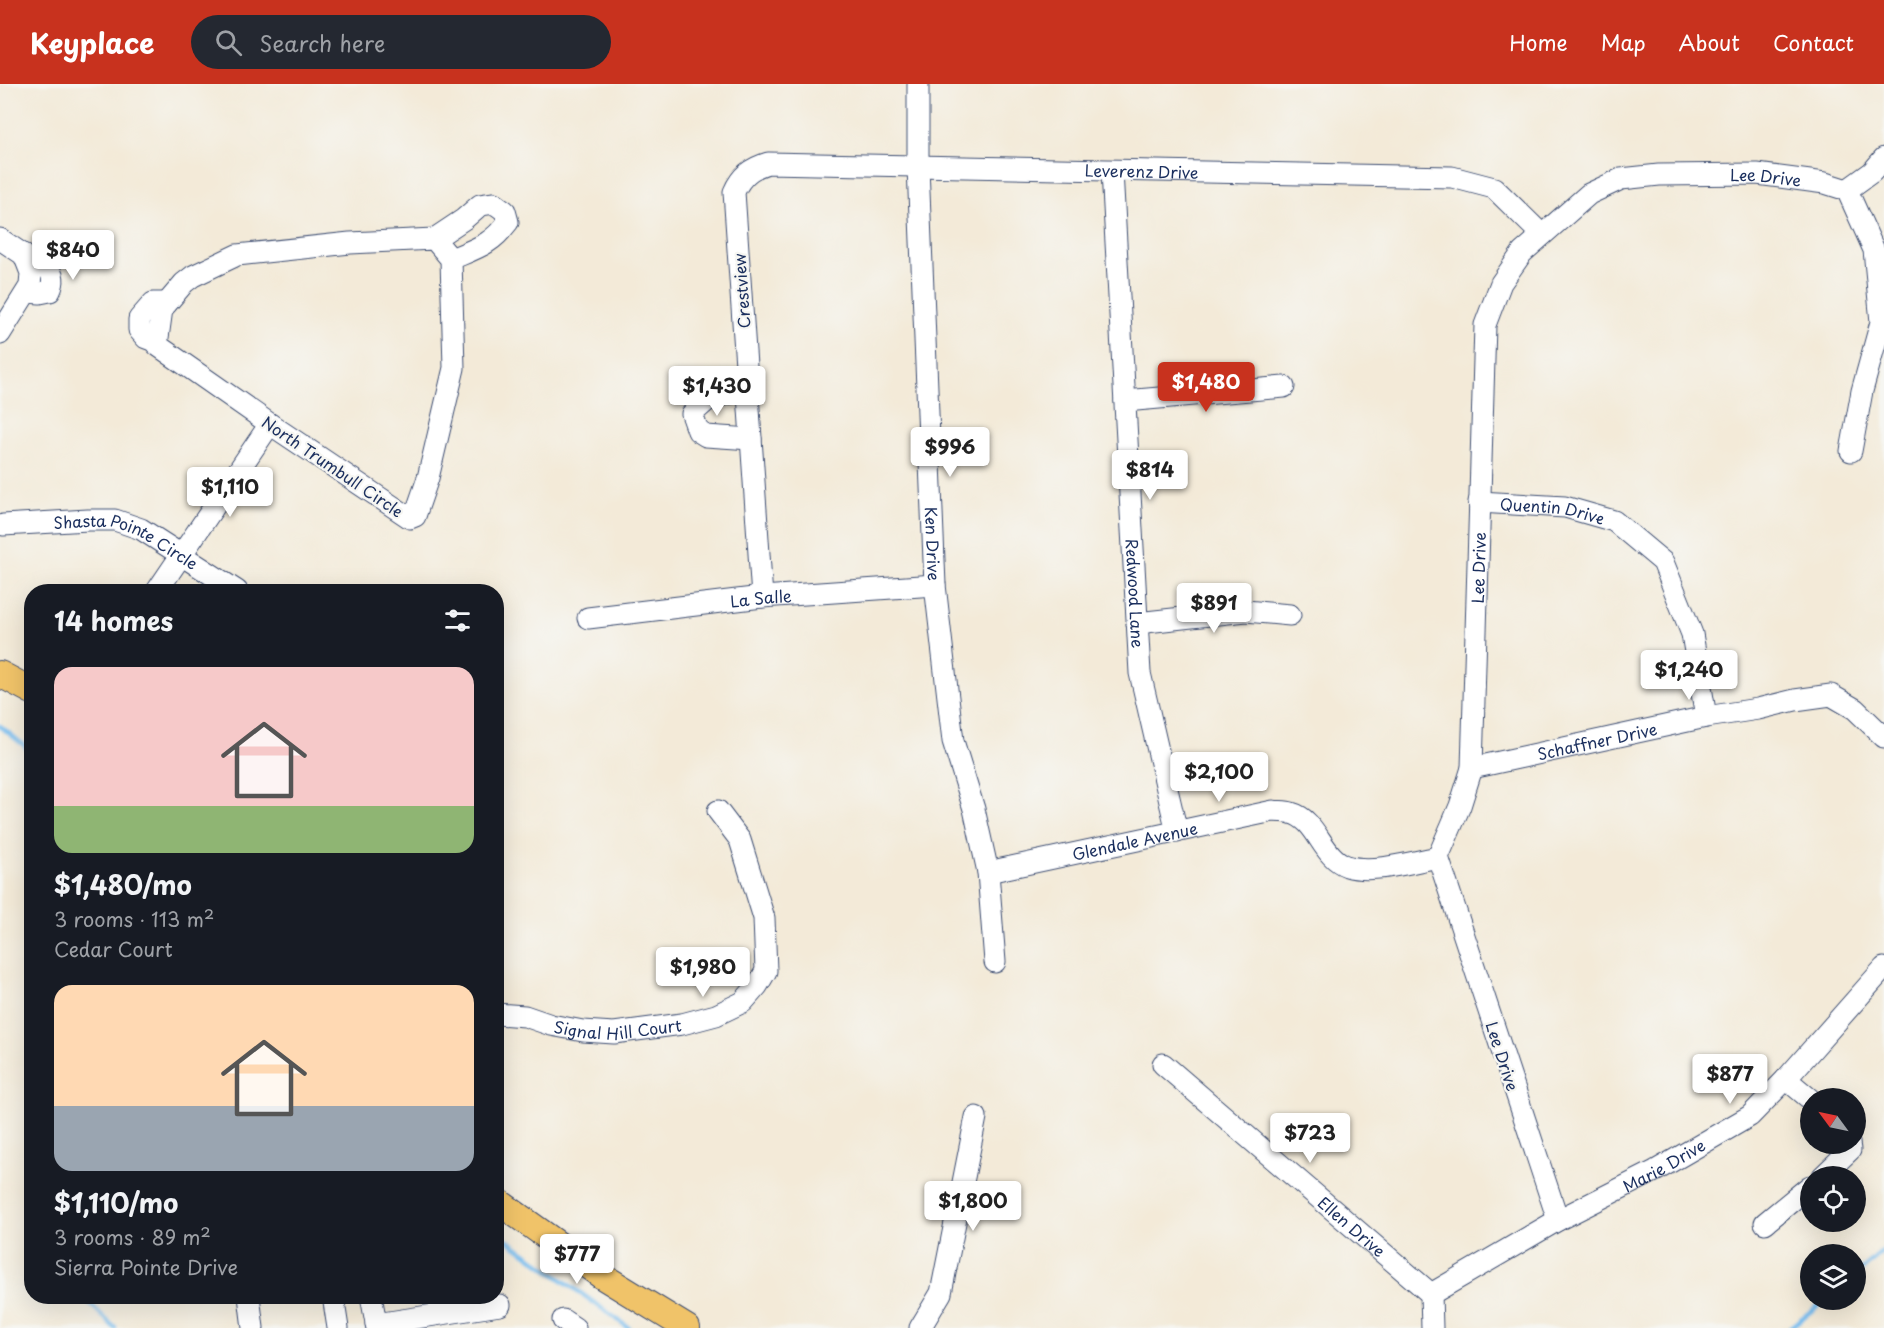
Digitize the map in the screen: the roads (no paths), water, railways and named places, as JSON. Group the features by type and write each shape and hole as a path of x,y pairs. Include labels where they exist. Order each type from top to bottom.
{"main road":[{"path":"0,674 24,687"},
{"path":"504,1206 602,1276 687,1328"}],"street":[{"name":"Ken Drive","path":"918,84 918,167 935,585 953,741 974,809 988,872 995,962"},
{"path":"1851,451 1862,391 1881,322 1874,250 1847,190 1872,172 1884,158"},
{"name":"Leverenz Drive","path":"734,192 739,180 748,172 768,163 1452,177 1494,188 1542,235"},
{"name":"Redwood Lane","path":"1112,171 1140,674 1177,832"},
{"name":"Lee Drive","path":"1558,1220 1438,857 1460,806 1472,768 1485,325 1501,283 1522,253 1589,194 1621,179 1659,175 1757,174 1825,183 1847,190"},
{"name":"Crestview","path":"734,192 762,597"},
{"name":"North Trumbull Circle","path":"494,203 505,211 508,222 497,237 451,259 454,368 428,478 415,516 410,518 158,345 162,309 184,283 193,276 237,255 350,243 434,238 464,219 480,205 494,203"},
{"path":"0,238 24,255 31,273 27,292 0,334"},
{"path":"434,238 451,259"},
{"path":"1125,400 1284,387"},
{"path":"748,389 710,398 692,414 698,431 706,436 751,439"},
{"path":"162,584 270,424"},
{"name":"Quentin Drive","path":"1479,502 1565,507 1614,521 1663,562 1692,634 1706,717"},
{"name":"Shasta Pointe Circle","path":"3,525 115,520 141,529 226,584"},
{"name":"La Salle","path":"588,618 762,597 935,585"},
{"path":"1137,623 1246,611 1290,615"},
{"name":"Schaffner Drive","path":"1472,768 1706,717 1758,709 1796,699 1831,695 1854,709 1884,737"},
{"name":"Signal Hill Court","path":"504,1015 525,1016 551,1025 583,1031 615,1033 682,1024 716,1015 743,1002 757,986 766,970 764,918 740,840 718,811"},
{"name":"Glendale Avenue","path":"988,872 1273,812 1292,813 1307,822 1331,857 1345,866 1382,868 1438,857"},
{"name":"Marie Drive","path":"1431,1294 1558,1220 1654,1171 1750,1116 1786,1079 1884,968"},
{"name":"Ellen Drive","path":"1163,1064 1431,1294"},
{"path":"1786,1079 1800,1091"},
{"path":"920,1328 941,1293 976,1117"},
{"path":"1833,1166 1846,1154"},
{"path":"1765,1223 1800,1194"},
{"path":"1431,1294 1431,1328"},
{"path":"250,1304 253,1328"},
{"path":"334,1304 338,1328"},
{"path":"373,1304 377,1326 500,1305"}],"waterway":[{"path":"0,726 24,745"},
{"path":"504,1238 629,1328"},
{"path":"1866,1266 1884,1250"},
{"path":"90,1304 115,1328"},
{"path":"1789,1328 1813,1310"}]}
